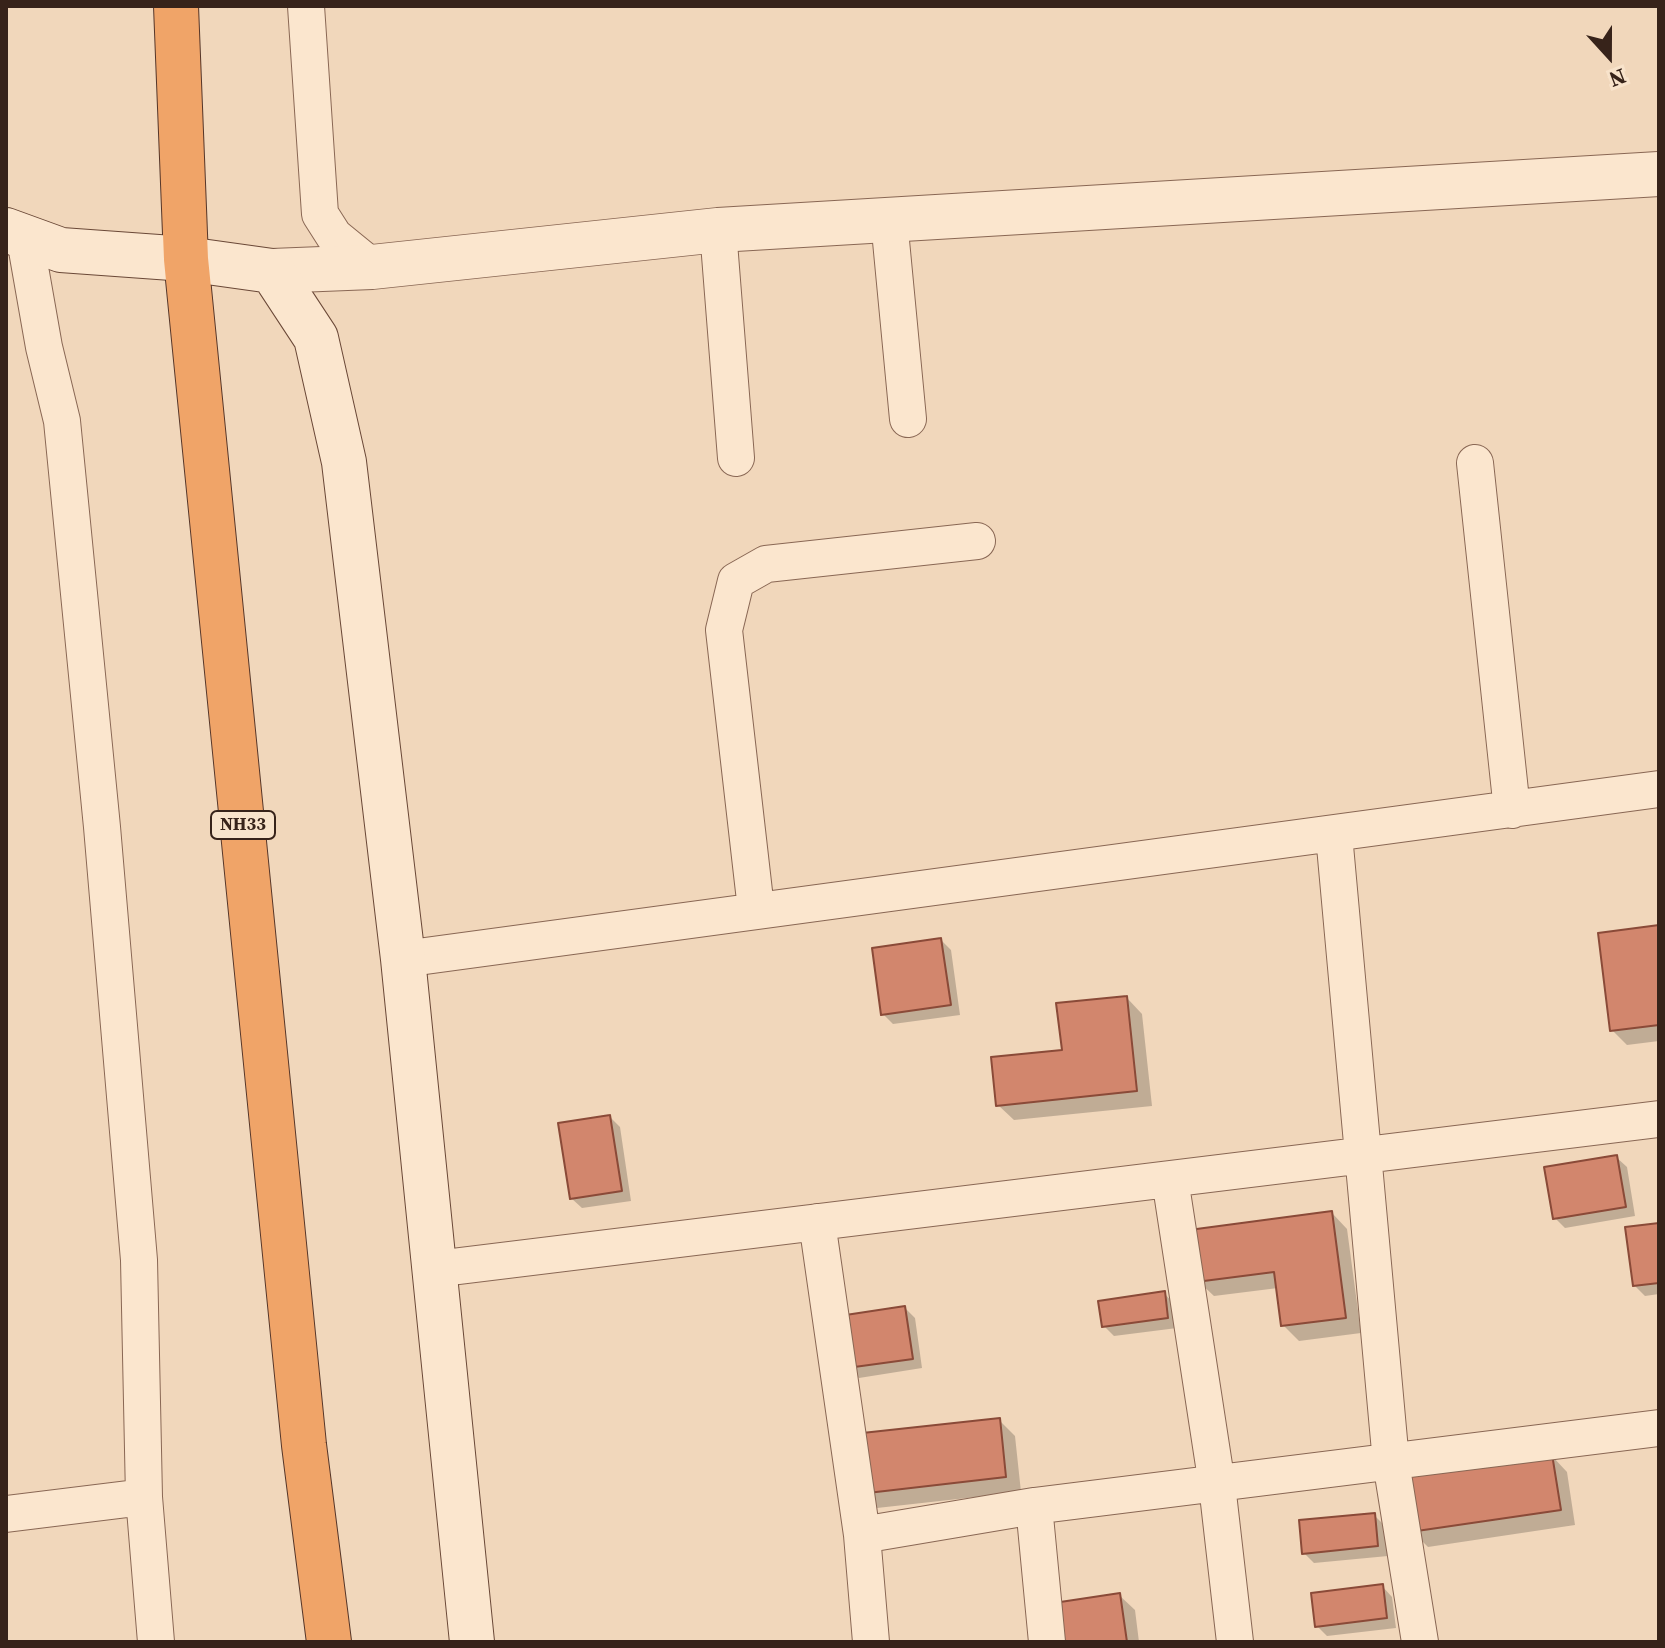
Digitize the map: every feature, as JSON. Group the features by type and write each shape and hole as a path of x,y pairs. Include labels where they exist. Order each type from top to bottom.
{"highway":[{"name":"NH33","path":"176,6 186,259 304,1445 329,1642"}],"main road":[{"path":"11,233 61,250 186,259 272,271 372,267 718,230 1659,174"},
{"path":"272,271 316,338 344,462 403,959 472,1642"}],"street":[{"path":"306,6 320,214 334,236 372,267"},
{"path":"889,220 908,419"},
{"path":"718,230 736,458"},
{"path":"11,233 62,421 96,765 139,1260 144,1497 156,1642"},
{"path":"1475,463 1512,810"},
{"path":"756,909 724,630 736,581 766,564 977,541"},
{"path":"403,959 1659,789"},
{"path":"1334,835 1391,1462 1420,1642"},
{"path":"435,1269 1659,1119"},
{"path":"1170,1179 1217,1485 1235,1642"},
{"path":"817,1222 862,1535 871,1642"},
{"path":"862,1535 1034,1506 1659,1428"},
{"path":"6,1514 144,1497"},
{"path":"1034,1506 1047,1642"}],"building":[{"path":"1659,925 1659,1025 1610,1031 1598,933"},
{"path":"941,938 951,1005 881,1015 872,948"},
{"path":"1127,996 1137,1091 996,1106 991,1057 1062,1050 1056,1003"},
{"path":"610,1115 622,1191 570,1199 558,1123"},
{"path":"1617,1155 1626,1207 1553,1219 1544,1167"},
{"path":"1332,1211 1346,1318 1281,1326 1274,1272 1196,1282 1189,1230"},
{"path":"1659,1223 1659,1283 1633,1286 1625,1227"},
{"path":"1165,1291 1168,1318 1102,1327 1098,1301"},
{"path":"905,1306 913,1359 847,1368 839,1316"},
{"path":"1000,1418 1006,1477 859,1494 853,1434"},
{"path":"1552,1454 1561,1510 1410,1532 1402,1476"},
{"path":"1375,1513 1378,1546 1302,1554 1299,1520"},
{"path":"1383,1584 1387,1618 1315,1627 1311,1593"},
{"path":"1120,1593 1127,1642 1053,1642 1047,1604"}]}
